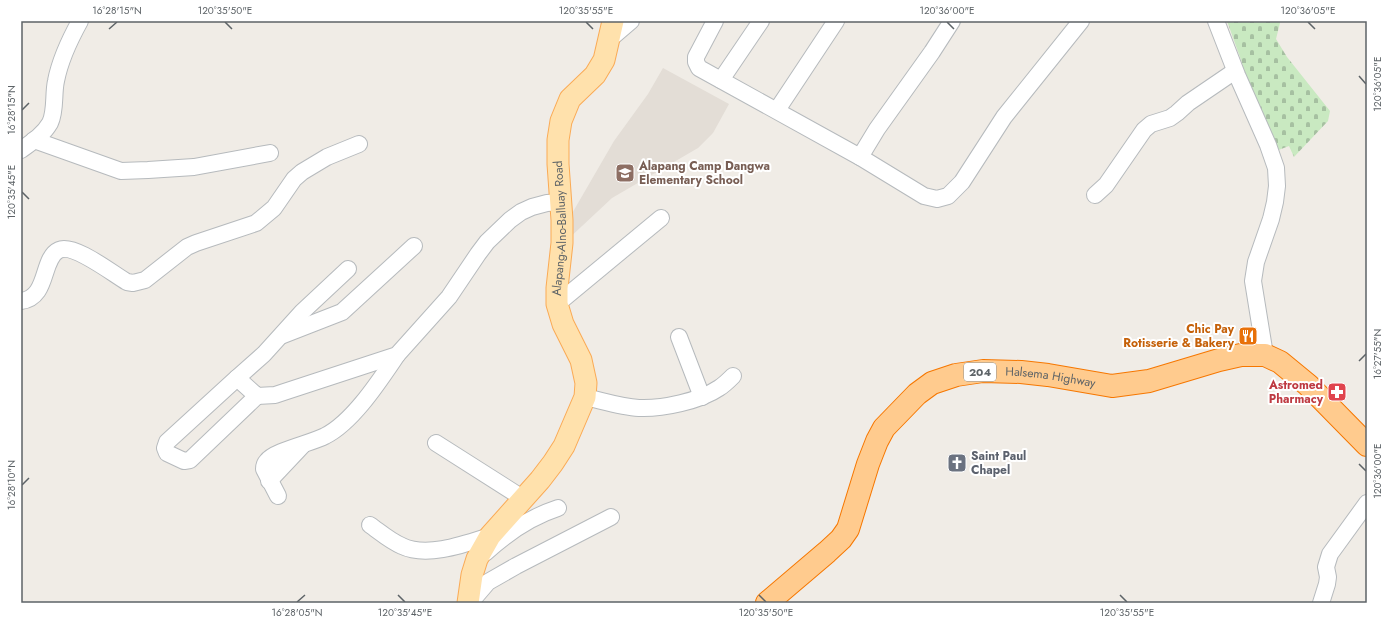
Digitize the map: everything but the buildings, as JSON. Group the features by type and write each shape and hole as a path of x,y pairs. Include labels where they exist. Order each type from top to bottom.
{"highway":[{"name":"Halsema Highway","path":"767,603 827,552 841,539 848,529 868,464 884,428 917,394 932,383 956,375 982,371 1021,372 1112,386 1149,381 1241,355 1264,355 1280,362 1308,385 1367,445"}],"main road":[{"name":"Alapang-Alno-Balluay Road","path":"469,603 472,575 477,559 490,536 540,480 564,446 585,397 586,383 582,365 578,353 563,324 557,304 557,288 562,243 558,140 561,121 570,99 600,68 607,52 612,30"}],"street":[{"path":"21,150 40,135 50,122 58,71 80,21"},
{"path":"612,30 631,21"},
{"path":"715,21 696,57 696,62 700,68 860,156 924,196 937,199 948,196 962,182 1008,112 1081,21"},
{"path":"721,80 761,21"},
{"path":"777,110 836,21"},
{"path":"860,156 952,21"},
{"path":"1216,21 1235,71 1268,145 1276,168 1277,186 1275,202 1271,219 1256,262 1253,281 1264,355"},
{"path":"1094,195 1106,185 1144,130 1151,124 1170,118 1188,103 1235,71"},
{"path":"34,140 121,171 194,167 270,153"},
{"path":"21,301 36,294 51,258 57,251 65,248 81,253 127,282 133,283 145,280 187,247 256,223 274,208 294,179 302,172 327,157 359,144"},
{"path":"278,496 270,481 302,446 326,436 343,424 365,399 397,354 450,297 487,242 510,220 532,206 561,202"},
{"path":"557,304 661,218"},
{"path":"281,335 342,312 414,246"},
{"path":"348,269 302,312 264,354 168,442 165,448 167,453 184,461 190,460 257,396 274,395 284,392 397,354"},
{"path":"679,337 702,396"},
{"path":"585,397 640,408 679,404 720,388 733,376"},
{"path":"237,378 257,396"},
{"path":"436,443 524,499"},
{"path":"1321,603 1327,584 1326,567 1330,554 1367,503"},
{"path":"477,559 518,527 558,508"},
{"path":"469,603 488,582 611,517"},
{"path":"370,525 402,546 431,551 490,536"}],"shaded area":[{"name":"Alapang Camp Dangwa Elementary School","path":"663,68 729,104 713,133 698,148 612,198 566,241 563,229 614,141 648,94"}],"green space":[{"path":"1227,21 1279,21 1280,23 1276,39 1287,57 1330,111 1328,121 1294,157 1289,146 1276,151 1252,100 1241,60"}],"place":[{"name":"Alapang Camp Dangwa Elementary School","path":"625,173"},
{"name":"Chic Pay Rotisserie & Bakery","path":"1248,336"},
{"name":"Astromed Pharmacy","path":"1337,392"},
{"name":"Saint Paul Chapel","path":"957,463"}]}
